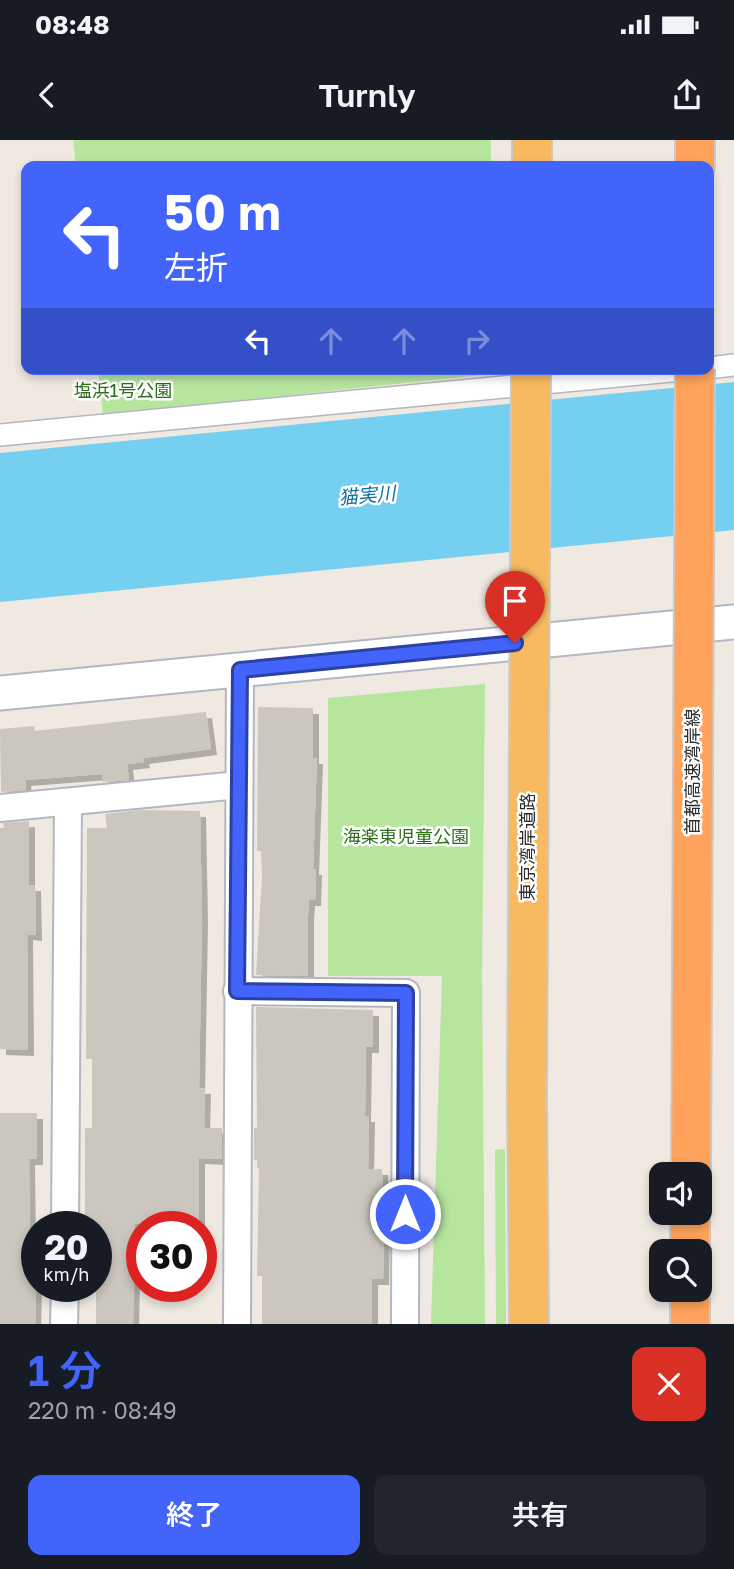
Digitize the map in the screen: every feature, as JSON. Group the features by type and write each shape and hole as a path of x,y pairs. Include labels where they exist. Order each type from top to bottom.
{"highway":[{"path":"532,140 532,161"},
{"path":"695,140 695,161"},
{"name":"東京湾岸道路","path":"529,1324 527,1096 531,375"},
{"name":"首都高速湾岸線","path":"691,1162 693,375"},
{"path":"690,1302 690,1324"}],"street":[{"path":"714,367 734,365"},
{"path":"0,435 630,375"},
{"path":"0,693 734,622"},
{"path":"237,1324 240,670"},
{"path":"0,808 239,785"},
{"path":"65,1211 68,802"},
{"path":"237,991 406,993 405,1324"},
{"path":"64,1324 65,1302"}],"green space":[{"path":"73,140 491,140 491,161 75,161"},
{"name":"塩浜1号公園","path":"99,375 481,375 103,415"},
{"name":"海楽東児童公園","path":"485,684 482,975 485,1324 431,1324 442,976 328,976 328,698"},
{"path":"505,1149 506,1324 496,1324 495,1150"}],"water":[{"name":"猫実川","path":"734,382 734,530 0,602 0,453"}],"building":[{"path":"258,707 313,708 313,758 317,758 313,869 316,869 315,900 309,900 308,976 256,975 262,876 261,851 257,851"},
{"path":"206,712 211,749 143,758 144,762 127,764 129,780 102,782 102,774 25,780 26,790 1,792 0,729 34,726 35,731"},
{"path":"139,810 200,811 202,916 199,1088 205,1088 204,1128 222,1128 222,1159 199,1158 199,1211 126,1211 126,1302 133,1302 133,1324 96,1324 96,1302 112,1302 112,1211 85,1211 85,1128 92,1128 92,1059 86,1059 87,828 107,828 105,814"},
{"path":"29,821 29,885 35,885 36,935 27,934 28,1050 0,1049 0,828 4,828 3,823"},
{"path":"256,1007 373,1010 373,1047 366,1047 365,1116 369,1116 368,1169 382,1169 384,1223 383,1279 372,1279 372,1324 262,1324 262,1276 257,1276 259,1168 257,1160 254,1160 254,1128 257,1128"},
{"path":"0,1113 37,1113 37,1159 29,1159 30,1211 21,1211 21,1302 36,1302 35,1324 0,1324"}],"route":[{"path":"405,1214 406,993 237,991 240,670 515,643"}]}
